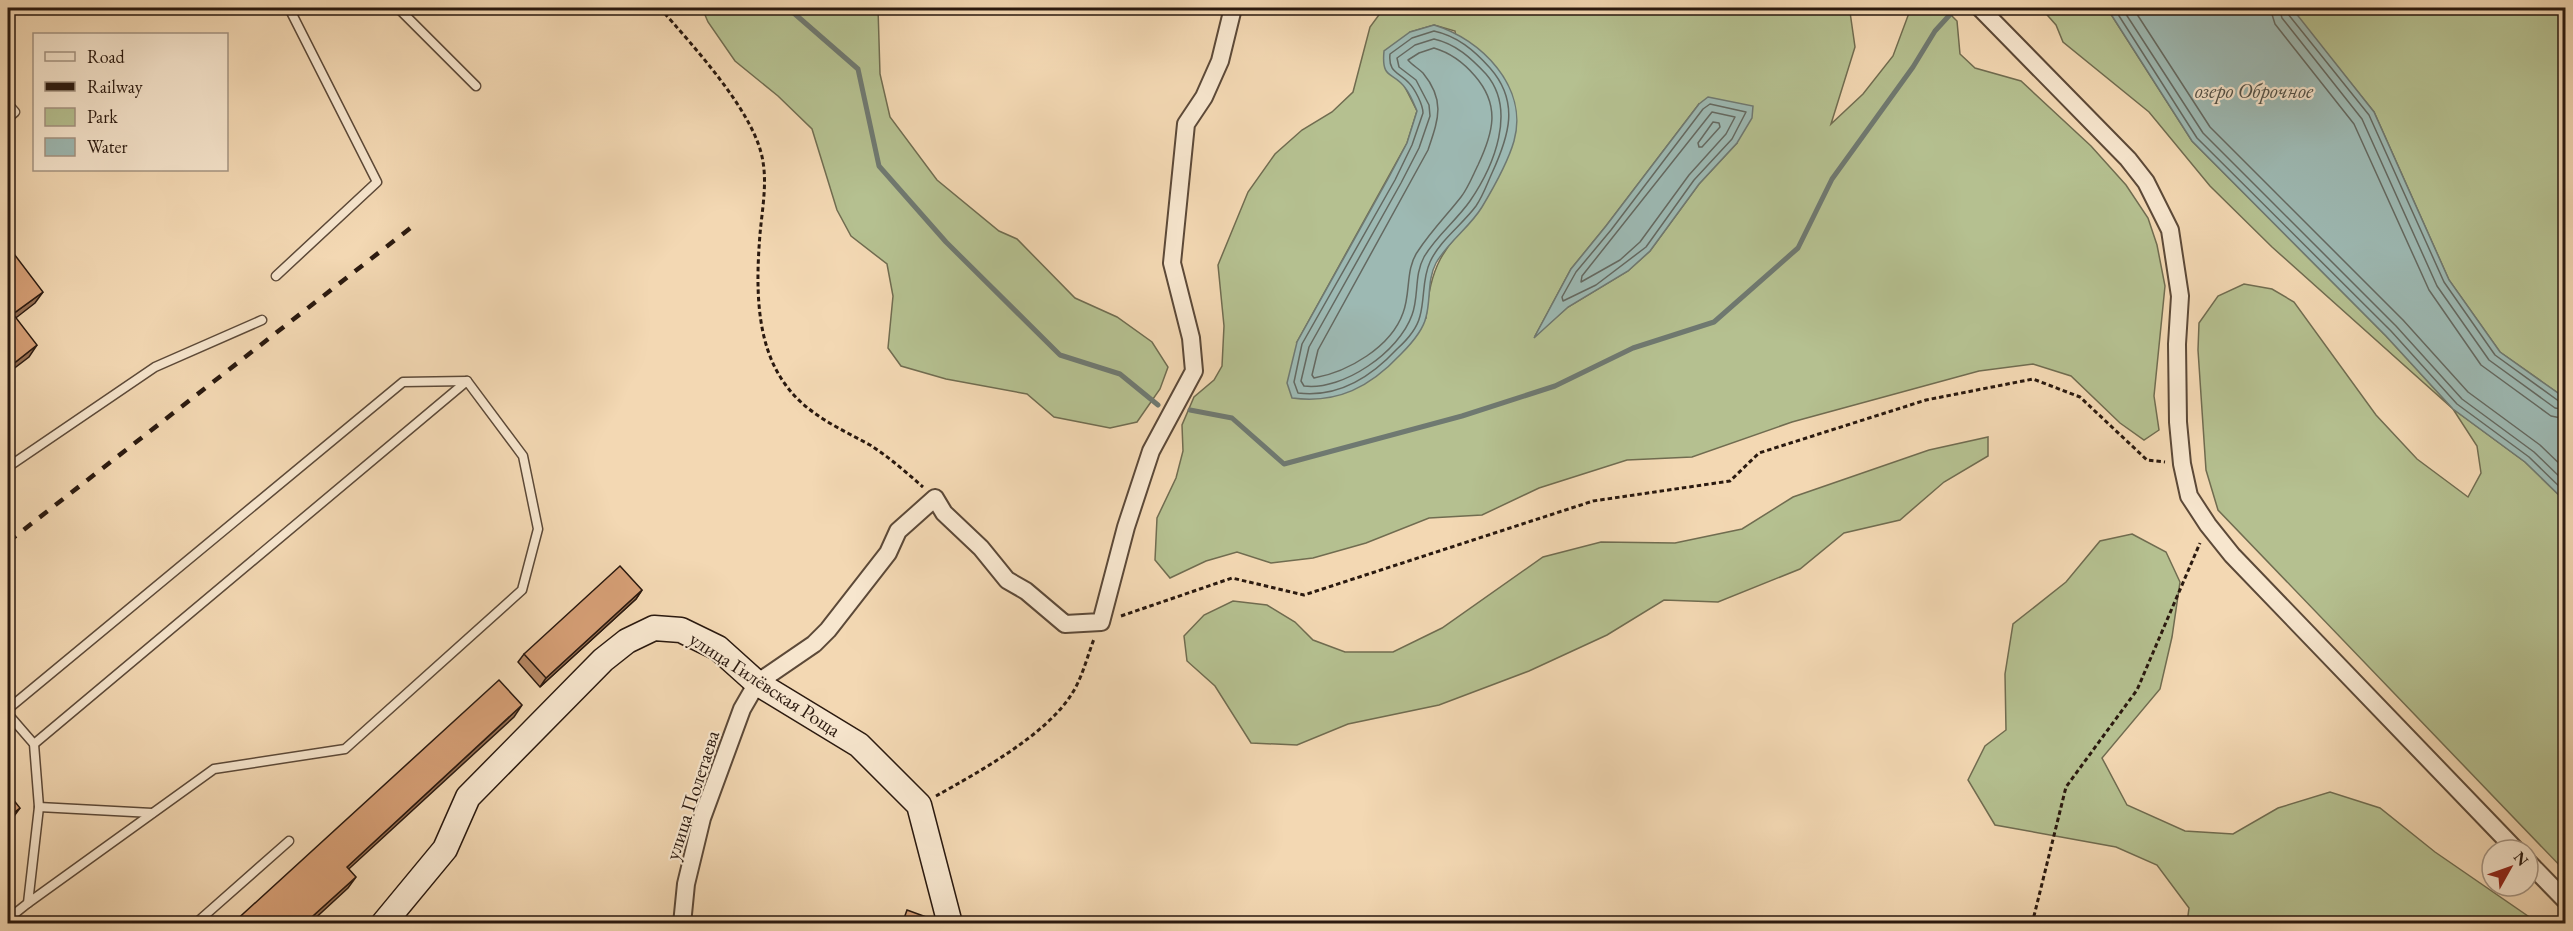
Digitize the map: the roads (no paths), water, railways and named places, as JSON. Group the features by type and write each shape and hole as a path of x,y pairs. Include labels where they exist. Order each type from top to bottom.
{"street":[{"path":"757,683 814,644 828,630 888,553 898,531 935,498 944,513 966,531 1007,580 1026,591 1065,624 1101,622 1126,527 1151,451 1194,371 1191,338 1172,263 1185,156 1186,124 1204,97 1221,60 1233,8"},
{"path":"1980,8 2128,159 2146,182 2170,230 2181,296 2177,344 2178,423 2182,464 2189,496 2232,555 2504,838"},
{"name":"улица Гилёвская Роща","path":"383,924 445,849 468,797 553,708 603,660 627,641 654,628 681,630 718,648 757,683 859,745 919,805 950,924"},
{"name":"улица Полетаева","path":"682,924 686,884 702,818 742,709 757,683"},
{"path":"2540,875 2565,901"}],"lane":[{"path":"276,276 377,182 289,8"},
{"path":"398,8 476,86"},
{"path":"8,104 15,112 8,118"},
{"path":"8,467 155,367 262,320"},
{"path":"8,709 403,382 467,381"},
{"path":"34,744 467,381"},
{"path":"8,920 28,903 214,769 345,749 522,590 538,529 523,456 467,381"},
{"path":"8,714 34,744 39,807 28,903"},
{"path":"39,807 152,813"},
{"path":"195,924 289,841"}],"water":[{"name":"озеро Оброчное","path":"2107,8 2290,8 2295,12 2374,112 2449,280 2500,352 2565,398 2565,501 2525,462 2453,409 2386,336 2192,141"},
{"path":"1434,25 1468,41 1484,54 1508,84 1517,121 1511,149 1482,207 1436,263 1431,276 1424,322 1409,346 1377,376 1352,391 1324,398 1292,398 1287,383 1297,342 1407,143 1417,111 1406,89 1386,71 1384,51 1410,32"},
{"path":"1708,97 1753,106 1752,118 1737,143 1699,184 1650,251 1628,271 1568,307 1534,338 1571,269 1699,104"}],"waterway":[{"path":"788,8 858,69 879,166 946,242 1060,355 1120,374 1158,405"},
{"path":"1190,410 1232,418 1284,464 1462,416 1555,386 1633,348 1714,322 1798,248 1832,179 1913,67 1935,31 1956,8"}],"railway":[{"path":"8,542 413,226"}]}
